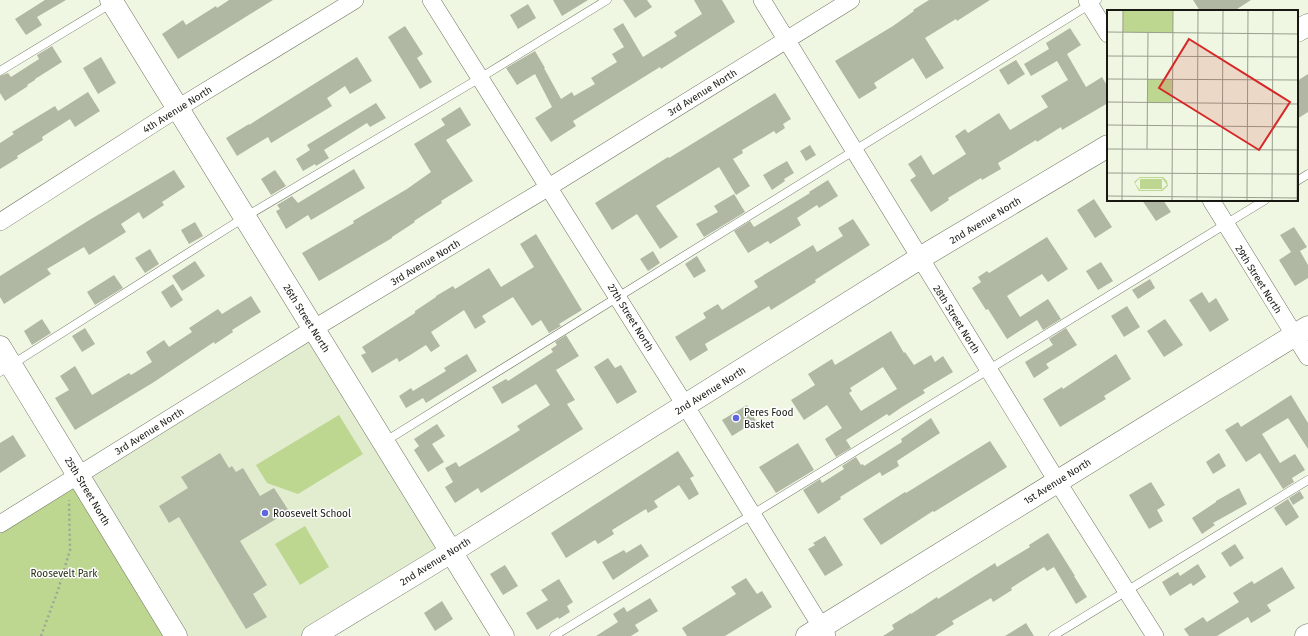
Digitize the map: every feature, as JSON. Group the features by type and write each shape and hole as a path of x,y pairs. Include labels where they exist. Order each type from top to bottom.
{"main road":[{"name":"26th Street North","path":"114,1 313,329 503,636"},
{"path":"1298,30 1308,25"},
{"name":"2nd Avenue North","path":"313,636 451,552 920,258 1107,147"},
{"name":"1st Avenue North","path":"819,633 1057,481 1301,331"},
{"name":"25th Street North","path":"0,347 6,368 78,475 176,636"}],"street":[{"name":"4th Avenue North","path":"0,222 178,108 355,0"},
{"name":"27th Street North","path":"431,0 686,405 752,514 819,633"},
{"name":"28th Street North","path":"762,0 1057,481 1155,636"},
{"name":"3rd Avenue North","path":"0,524 313,329 549,187 851,0"},
{"path":"1091,1 1107,32"},
{"name":"29th Street North","path":"1212,201 1301,331 1308,357"}],"lane":[{"path":"6,368 245,217 480,78 607,0"},
{"path":"0,71 114,1"},
{"path":"384,443 855,151 1091,1"},
{"path":"1298,180 1308,174"},
{"path":"554,636 1263,201"},
{"path":"1053,636 1308,480"}],"path":[{"path":"40,636 58,590 70,550 69,500 78,475"}],"shaded area":[{"name":"Roosevelt School","path":"313,329 451,552 313,636 176,636 79,475"}],"green space":[{"path":"339,415 363,454 298,494 267,483 256,465"},
{"name":"Roosevelt Park","path":"79,475 176,636 0,636 0,524"},
{"path":"305,526 329,567 300,585 275,544"}],"building":[{"path":"45,0 66,0 37,17 42,25 26,35 15,19"},
{"path":"229,0 273,0 178,59 162,34 183,20 186,25 216,6 217,8"},
{"path":"553,0 588,0 562,16"},
{"path":"623,0 647,0 652,7 635,18"},
{"path":"694,0 722,0 735,22 661,69 660,67 573,121 576,126 551,142 535,118 552,107 535,74 517,85 506,68 535,51 561,99 572,92 574,96 595,84 591,78 617,62 612,54 624,47 613,29 623,23 643,57 677,36 674,32 702,14"},
{"path":"929,0 990,0 957,21 956,19 925,38 944,68 926,79 913,58 874,83 877,88 859,99 835,61 893,26 914,11 913,10"},
{"path":"1193,0 1251,0 1236,10 1199,10"},
{"path":"528,4 536,18 518,29 510,15"},
{"path":"405,26 423,54 417,58 432,82 420,89 388,37"},
{"path":"1070,28 1081,45 1067,54 1086,87 1102,77 1107,85 1107,104 1062,130 1061,127 1037,142 1036,140 998,163 1001,169 982,180 981,178 948,198 949,200 931,212 910,180 916,176 908,164 921,155 933,175 966,154 955,136 965,129 968,133 999,113 1010,130 1048,107 1041,96 1068,80 1057,61 1031,76 1024,64 1049,49 1046,43"},
{"path":"52,46 62,62 35,79 27,85 28,86 5,101 0,93 0,76 8,73 11,77 39,59 37,55"},
{"path":"101,57 116,83 98,94 83,68"},
{"path":"357,57 372,81 350,94 345,86 327,98 332,106 271,143 268,137 237,156 226,138"},
{"path":"1016,60 1025,74 1008,85 999,70"},
{"path":"1308,74 1308,112 1298,118 1298,80"},
{"path":"88,92 100,111 75,127 70,119 42,137 43,140 17,156 18,158 0,169 0,143 14,134 12,132 55,106 58,111"},
{"path":"775,93 791,119 783,124 785,128 776,134 774,131 742,150 743,153 733,159 750,186 736,195 719,167 656,206 678,237 660,249 637,214 612,230 595,203"},
{"path":"376,103 386,118 370,127 367,123 324,150 329,158 316,166 315,164 303,171 296,159 310,150 307,145"},
{"path":"460,107 471,125 446,140 473,181 441,201 442,203 414,221 415,222 392,238 319,281 302,253 354,223 353,221 407,189 431,172 414,144 445,125 441,119"},
{"path":"810,145 816,155 806,161 800,151"},
{"path":"787,161 794,173 784,179 785,181 772,190 763,175"},
{"path":"354,169 365,188 311,220 308,215 286,229 276,211 280,209 277,205 292,196 298,203"},
{"path":"174,170 185,187 162,202 164,205 143,219 139,212 121,224 126,232 89,255 84,247 47,269 51,274 4,304 0,297 0,276 91,219"},
{"path":"275,170 286,186 271,195 261,179"},
{"path":"828,180 838,196 819,208 817,205 797,218 801,225 770,244 768,241 748,253 734,231 750,221 754,227 810,193 809,192"},
{"path":"734,194 745,212 704,237 696,224 718,212 714,206"},
{"path":"1094,199 1112,227 1095,238 1077,210"},
{"path":"1143,201 1164,201 1171,212 1156,221"},
{"path":"853,219 870,245 815,280 816,282 771,310 769,306 705,344 708,350 690,361 675,337 706,318 703,313 718,304 722,310 758,287 754,281 813,245 817,252 843,236 838,228"},
{"path":"195,222 203,236 189,244 181,230"},
{"path":"1294,227 1307,247 1300,251 1308,265 1308,278 1295,286 1279,260 1291,252 1280,235"},
{"path":"536,234 582,310 559,324 561,326 549,333 541,320 532,326 513,297 482,316 486,322 475,329 464,310 431,332 440,346 431,352 426,345 399,362 397,358 372,373 361,355 366,353 362,347 415,313 415,311 436,296 453,286 455,289 489,268 501,287 534,267 520,244"},
{"path":"1047,237 1068,269 1048,282 1042,274 1007,296 1020,317 1048,299 1061,319 1043,330 1037,320 1007,339 988,309 986,310 972,288 981,282 978,277 987,271 989,273"},
{"path":"150,249 159,264 145,273 135,258"},
{"path":"653,251 660,263 648,271 640,259"},
{"path":"697,256 706,271 694,278 685,264"},
{"path":"195,261 205,276 182,291 172,276"},
{"path":"1101,262 1113,281 1098,290 1086,271"},
{"path":"114,275 123,288 95,305 87,292"},
{"path":"1150,279 1155,288 1138,299 1132,290"},
{"path":"173,284 183,300 171,308 161,292"},
{"path":"1202,292 1209,303 1216,298 1229,320 1210,332 1189,300"},
{"path":"251,296 261,312 232,330 233,332 215,344 214,342 154,382 75,430 55,398 69,390 60,376 75,366 92,395 129,373 131,375 152,362 146,352 164,340 169,347 192,332 189,328 218,309 222,314"},
{"path":"1127,306 1140,327 1124,337 1111,316"},
{"path":"42,319 51,333 32,345 24,331"},
{"path":"1165,319 1183,345 1164,357 1147,331"},
{"path":"85,328 95,344 82,352 72,336"},
{"path":"1066,328 1077,345 1046,364 1049,368 1034,378 1025,362 1053,345 1049,339"},
{"path":"891,331 904,353 905,352 914,365 931,355 935,362 943,356 953,372 923,390 925,393 889,416 887,414 846,440 851,448 836,457 825,439 842,428 827,405 804,420 791,400 815,385 808,374 832,359 835,365","holes":["883,367 897,389 861,411 849,393 852,391 850,388"]},
{"path":"566,335 579,356 556,370 575,400 567,404 583,429 481,493 478,488 455,503 445,487 453,482 445,468 456,462 459,467 481,454 520,430 517,426 550,405 536,384 502,404 492,387 506,379 508,381 553,352 551,349 557,345 555,342"},
{"path":"467,354 477,371 426,403 423,398 406,408 399,396 411,388 413,391 446,371 444,368"},
{"path":"1116,354 1131,379 1104,396 1106,399 1060,427 1043,399 1062,387 1063,389"},
{"path":"608,358 615,368 621,365 637,392 617,404 594,367"},
{"path":"1291,395 1308,423 1308,449 1288,418 1262,434 1280,463 1295,454 1305,470 1292,478 1294,482 1283,489 1260,453 1246,462 1225,430 1238,422 1241,427"},
{"path":"747,405 756,421 732,436 722,420"},
{"path":"931,418 940,433 897,461 899,466 882,476 880,472 840,497 841,499 818,514 803,490 820,479 822,483 844,469 842,466 856,457 861,465 863,464 864,466 902,442 901,439"},
{"path":"437,424 445,436 432,444 444,462 428,472 414,450 419,446 414,439"},
{"path":"13,435 26,456 0,473 0,443"},
{"path":"990,441 1007,467 934,512 933,511 881,545 863,519"},
{"path":"798,443 814,470 776,493 759,467"},
{"path":"678,451 694,476 690,478 699,494 689,500 679,485 654,501 658,507 648,513 646,509 612,530 614,534 598,544 595,540 566,558 551,533"},
{"path":"220,453 229,468 232,466 236,472 243,468 260,496 274,488 289,511 240,541 267,585 253,594 267,617 246,629 179,517 169,523 159,506 188,488 181,477"},
{"path":"1219,453 1226,466 1213,474 1206,462"},
{"path":"1151,482 1165,505 1157,510 1163,521 1149,529 1129,495"},
{"path":"1239,488 1247,504 1213,523 1215,525 1202,534 1192,518 1216,501"},
{"path":"1300,491 1304,498 1293,505 1289,498"},
{"path":"1288,499 1299,517 1286,526 1274,508"},
{"path":"1048,533 1087,597 1076,604 1054,567 1047,571 1044,567 1011,588 1012,590 993,602 991,598 952,621 954,624 935,636 883,636 894,629 892,625 911,613 937,597 938,599 995,563 997,567 1030,547 1029,545"},
{"path":"825,536 843,565 825,576 808,549 815,545 813,543"},
{"path":"641,544 649,556 613,580 602,562 624,550 626,553"},
{"path":"1235,544 1244,558 1230,567 1221,553"},
{"path":"1198,564 1206,577 1193,586 1191,583 1170,596 1162,582 1178,572 1180,576"},
{"path":"505,565 518,586 503,595 490,574"},
{"path":"1282,567 1295,588 1267,605 1271,611 1251,623 1248,617 1217,636 1189,636 1184,629 1203,617 1207,622 1239,602 1233,593 1252,581 1254,584"},
{"path":"746,578 757,594 762,591 772,607 725,636 687,636 682,628 736,594 731,587"},
{"path":"559,579 573,602 567,606 570,612 559,619 558,617 537,630 526,613 548,600 541,590"},
{"path":"650,598 658,611 635,625 639,631 631,636 596,636 618,622 613,614 624,607 627,612"},
{"path":"442,601 453,619 435,631 424,613"},
{"path":"1026,623 1034,636 1005,636"}],"place":[{"name":"Peres Food Basket","path":"736,418"},
{"name":"Roosevelt School","path":"265,513"}]}
